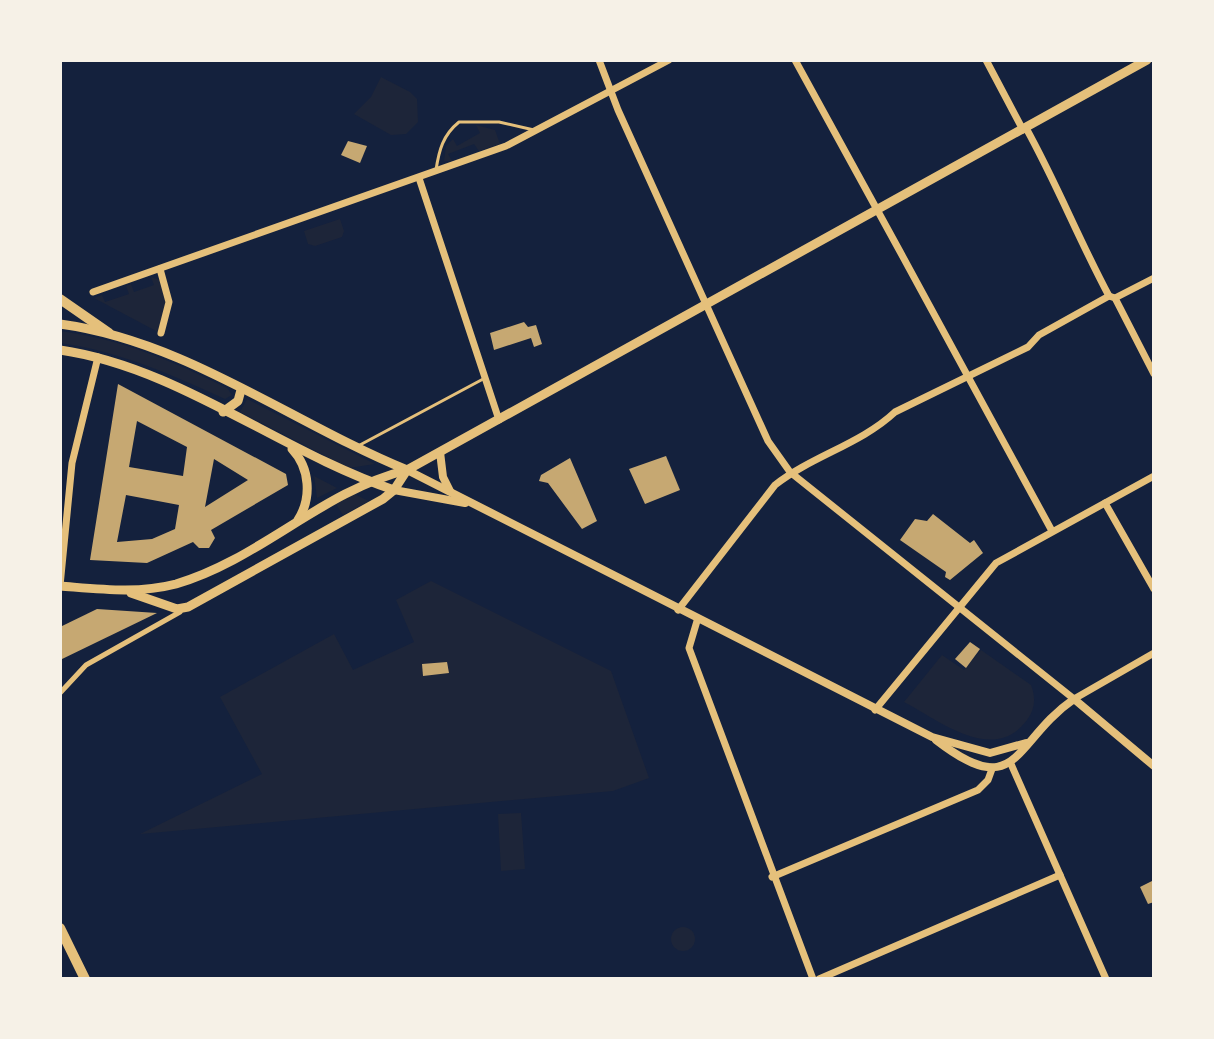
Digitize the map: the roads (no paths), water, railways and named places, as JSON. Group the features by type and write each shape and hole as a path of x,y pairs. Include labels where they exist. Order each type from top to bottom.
{"main road":[{"path":"177,609 166,597 168,590 176,584 215,568 369,481 407,470 1147,60"},
{"path":"60,299 109,333"},
{"path":"60,324 109,333 165,351 354,447 407,470"},
{"path":"60,350 98,357 146,374 290,446 394,490"},
{"path":"223,412 238,401 241,390"},
{"path":"290,446 298,455 307,477 306,504 297,521"},
{"path":"120,590 177,609 188,607 394,490 407,470"},
{"path":"60,586 120,590 176,584"},
{"path":"60,928 85,979"}],"street":[{"path":"599,60 768,441 790,472 1154,766"},
{"path":"93,292 435,173 538,130 669,60"},
{"path":"795,60 1052,531"},
{"path":"986,60 1070,210 1073,229 1154,374"},
{"path":"419,178 499,420"},
{"path":"160,269 169,302 161,333"},
{"path":"678,610 775,485 790,472 968,374 982,372 1028,347 1039,335 1154,278"},
{"path":"60,586 72,463 98,357"},
{"path":"440,452 443,477 450,491"},
{"path":"407,470 697,621 932,737 971,763 992,769 1011,764 1049,717 1074,699 1154,653"},
{"path":"875,710 996,563 1154,476"},
{"path":"394,490 430,494 481,508"},
{"path":"1105,503 1154,589"},
{"path":"60,693 86,665 188,607"},
{"path":"697,621 689,648 772,877 816,979 1060,875"},
{"path":"932,737 990,753 1026,743"},
{"path":"1011,764 1106,979"},
{"path":"772,877 978,790 988,780 992,769"}],"lane":[{"path":"435,173 449,130 459,122 499,122 538,130"},
{"path":"354,447 369,442 485,378"}]}
